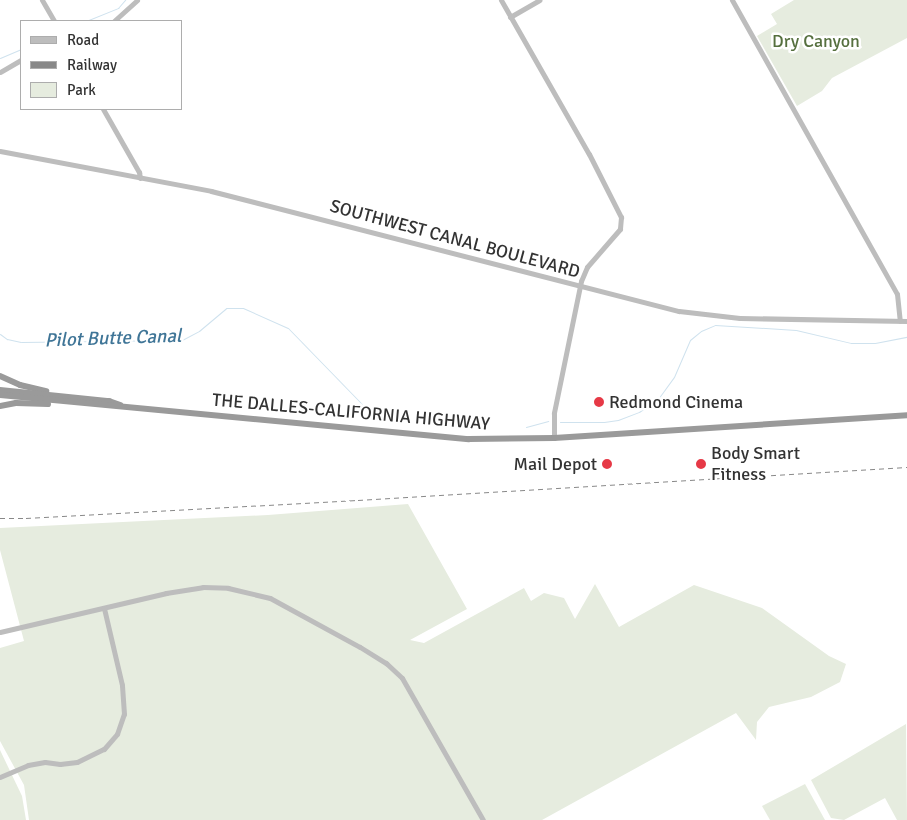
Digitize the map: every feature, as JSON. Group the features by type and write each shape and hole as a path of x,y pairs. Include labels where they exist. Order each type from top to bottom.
{"highway":[{"path":"0,376 20,385 66,397"},
{"name":"THE DALLES-CALIFORNIA HIGHWAY","path":"0,390 109,401 121,406"},
{"name":"THE DALLES-CALIFORNIA HIGHWAY","path":"0,395 432,437 511,440 907,415"},
{"path":"0,406 16,403 96,405"}],"main road":[{"path":"42,0 53,20"},
{"path":"115,20 137,0"},
{"path":"501,0 589,154 622,217 620,229 587,267 580,286 554,413 554,438"},
{"path":"510,17 540,0"},
{"path":"732,0 898,294 900,321"},
{"path":"0,72 20,61"},
{"path":"104,110 139,172 140,178"},
{"name":"SOUTHWEST CANAL BOULEVARD","path":"0,151 211,191 679,311 711,316 907,321"},
{"path":"0,632 203,587 228,588 270,598 386,663 402,678 483,820"},
{"path":"0,777 28,765 45,762 60,764 78,762 104,749 117,734 124,714 122,685 104,608"}],"green space":[{"name":"Dry Canyon","path":"794,0 907,0 907,38 832,78 822,91 797,106 757,36 777,24 771,14"},
{"path":"408,504 467,609 410,640 424,643 524,588 531,601 544,593 564,598 575,619 595,584 619,627 694,585 762,608 829,656 846,664 840,682 811,697 769,707 757,722 756,740 736,713 542,820 29,820 24,785 0,741 0,648 24,641 0,550 0,528 268,515"},
{"path":"906,724 907,820 897,820 885,798 844,820 831,818 811,780"},
{"path":"0,750 22,796 26,820 0,820"},
{"path":"805,784 825,820 770,820 762,806"}],"waterway":[{"path":"88,20 118,8 125,0"},
{"path":"0,58 20,49"},
{"name":"Pilot Butte Canal","path":"0,334 7,339 21,342 182,340 199,331 226,308 243,308 288,328 362,404"},
{"name":"Pilot Butte Canal","path":"560,422 604,422 618,420 639,412 658,399 674,377 690,340 701,331 715,325 796,330 851,343 875,343 907,337"},
{"name":"Pilot Butte Canal","path":"526,427 548,421"}],"railway":[{"path":"0,518 358,500 907,467"}],"place":[{"name":"Redmond Cinema","path":"599,402"},
{"name":"Mail Depot","path":"607,464"},
{"name":"Body Smart Fitness","path":"701,464"}]}
